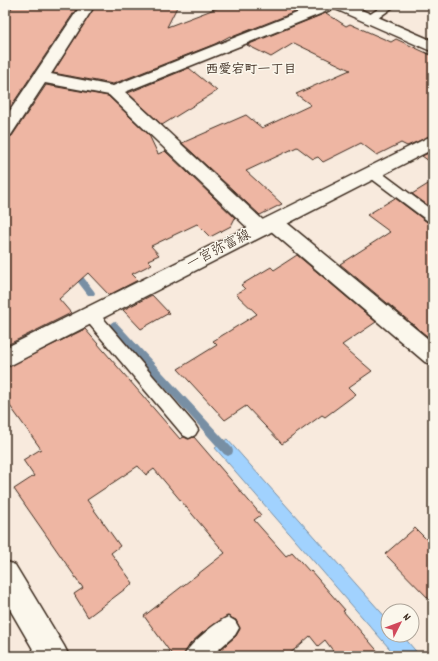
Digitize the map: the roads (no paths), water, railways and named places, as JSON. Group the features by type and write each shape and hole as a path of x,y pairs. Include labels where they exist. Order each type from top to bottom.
{"street":[{"path":"5,131 88,5"},
{"path":"114,91 330,5"},
{"path":"338,5 433,47"},
{"path":"41,77 114,91 268,226 433,356"},
{"name":"一宮弥富線","path":"5,358 433,142"},
{"path":"5,575 54,656"}],"lane":[{"path":"370,19 391,5"},
{"path":"373,173 433,218"},
{"path":"92,315 189,430"},
{"path":"195,656 228,628"}],"water":[{"path":"227,439 380,611 380,638 215,448"},
{"path":"385,643 409,643 420,656 396,656"}],"waterway":[{"path":"74,271 91,293"},
{"path":"114,325 228,451"}],"district":[{"name":"西愛宕町一丁目","path":"251,70"}]}
